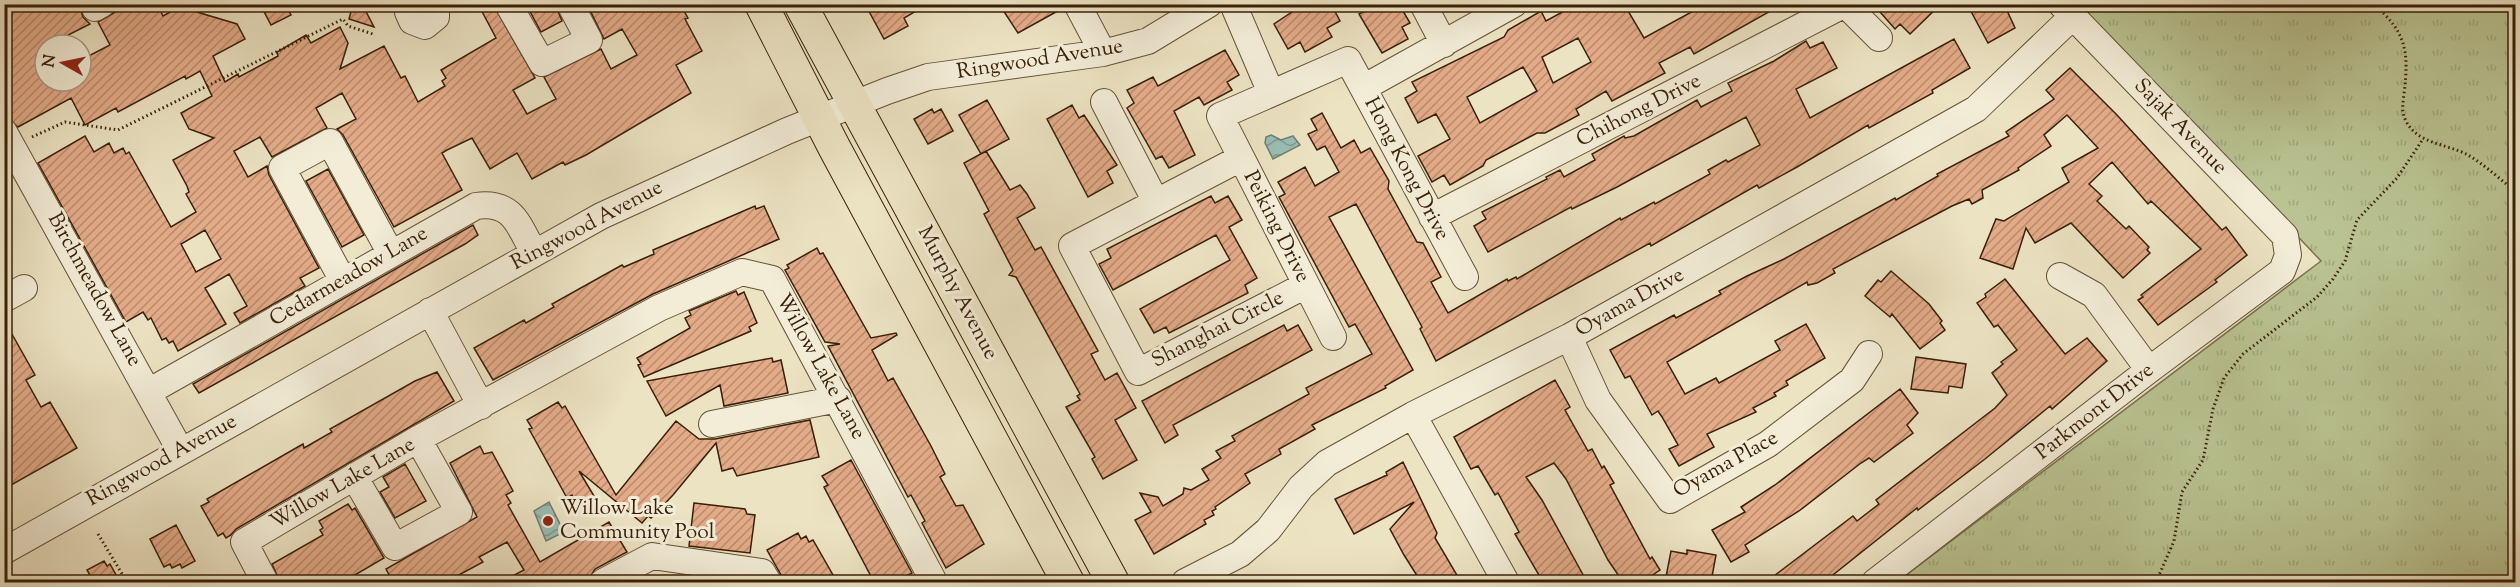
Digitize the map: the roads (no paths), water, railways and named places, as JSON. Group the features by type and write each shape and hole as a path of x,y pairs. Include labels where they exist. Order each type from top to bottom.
{"main road":[{"name":"Murphy Avenue","path":"761,4 819,118 1068,582"},
{"name":"Murphy Avenue","path":"800,4 1113,582"}],"street":[{"path":"93,4 95,8 102,4"},
{"path":"410,4 408,12 412,21 425,26 436,17 436,4"},
{"path":"508,4 542,63 589,40 570,4"},
{"path":"1077,4 1103,53"},
{"name":"Ringwood Avenue","path":"4,551 180,450 611,211 854,102 928,77 1103,53 1148,41 1209,4"},
{"path":"1233,4 1271,93"},
{"path":"1423,4 1444,45"},
{"path":"1363,88 1514,4"},
{"path":"1845,4 1879,38"},
{"name":"Chihong Drive","path":"1432,217 1845,4"},
{"name":"Sajak Avenue","path":"2067,10 2285,236 2288,255"},
{"name":"Oyama Drive","path":"1185,582 1240,554 1268,530 1301,487 1327,463 1413,415 1569,337 1976,109 2067,10"},
{"name":"Hong Kong Drive","path":"1271,93 1348,60 1465,277"},
{"name":"Peiking Drive","path":"1271,93 1220,116 1333,337"},
{"path":"1104,102 1156,202"},
{"name":"Birchmeadow Lane","path":"8,139 150,391 180,450"},
{"path":"343,281 282,168 330,142 391,254"},
{"name":"Shanghai Circle","path":"1241,158 1072,246 1138,372 1306,285"},
{"name":"Cedarmeadow Lane","path":"150,391 476,206 491,204 503,206 513,215 534,253"},
{"name":"Parkmont Drive","path":"1875,582 2149,370 2282,272 2288,255"},
{"name":"Willow Lake Lane","path":"265,582 244,542 418,440 659,308 742,272 772,279 838,399 933,580 932,582"},
{"path":"2060,276 2094,295 2149,370"},
{"path":"430,311 482,406"},
{"name":"Oyama Place","path":"1569,337 1598,400 1670,500 1768,444 1852,380 1869,354"},
{"path":"712,424 838,399"},
{"path":"1413,415 1506,582"},
{"path":"355,478 395,547 459,512 418,440"},
{"path":"603,582 652,556 762,572 768,582"}],"water":[{"path":"1271,135 1281,140 1293,136 1300,145 1273,159 1265,143 1266,137"},
{"name":"Willow Lake Community Pool","path":"549,502 564,532 546,541 534,511"}],"place":[{"name":"Willow Lake Community Pool","path":"548,521"}]}
